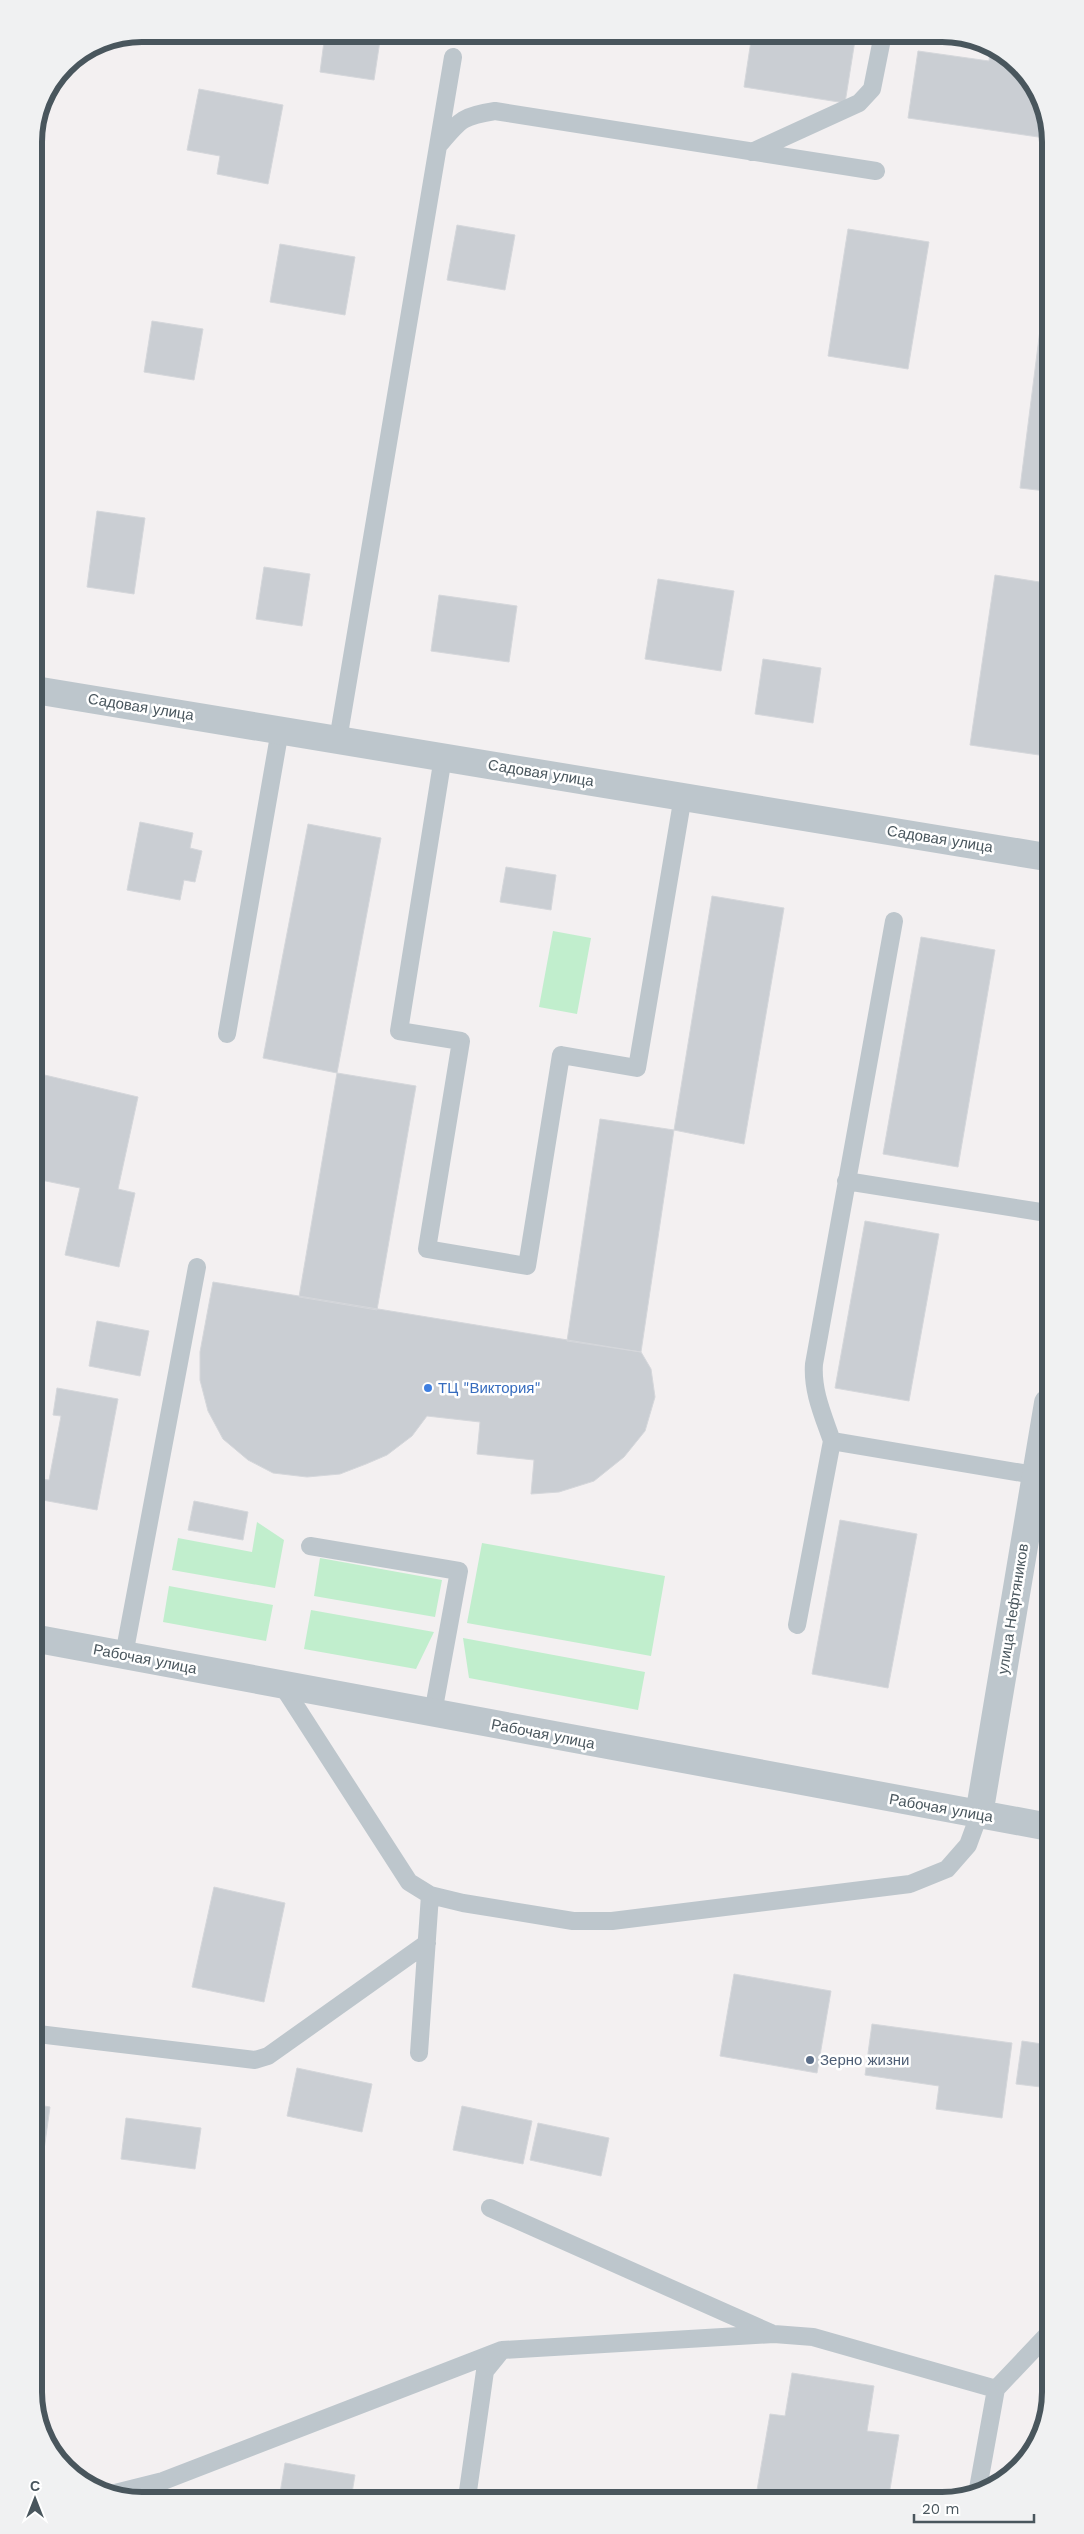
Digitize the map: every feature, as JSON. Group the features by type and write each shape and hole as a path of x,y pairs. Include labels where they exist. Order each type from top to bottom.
{"street":[{"name":"Садовая улица","path":"43,691 1042,856"},
{"name":"улица Нефтяников","path":"979,1815 1042,1477"},
{"name":"Рабочая улица","path":"42,1640 1042,1826"}],"lane":[{"path":"752,152 859,103 872,89 881,43"},
{"path":"338,740 453,57"},
{"path":"438,146 459,121 473,114 495,111 876,171"},
{"path":"227,1034 280,730"},
{"path":"443,757 399,1030 461,1040 427,1249 527,1266 561,1055 637,1068 682,796"},
{"path":"796,1625 832,1441 815,1393 813,1379 846,1181 894,921"},
{"path":"846,1181 1042,1212"},
{"path":"124,1655 197,1267"},
{"path":"832,1441 1042,1477"},
{"path":"310,1546 459,1571 433,1713"},
{"path":"282,1685 409,1882 430,1895 463,1903 573,1921 612,1921 910,1884 947,1869 968,1845 979,1815"},
{"path":"419,2053 430,1895"},
{"path":"42,2034 255,2060 268,2056 427,1943"},
{"path":"490,2208 774,2334"},
{"path":"124,2490 163,2481 502,2350 774,2334 813,2337 996,2389"},
{"path":"978,2484 996,2389 1042,2340"},
{"path":"468,2491 485,2371 502,2350"}],"green space":[{"path":"553,931 591,938 577,1014 539,1007"},
{"path":"257,1522 284,1540 275,1588 172,1570 178,1538 252,1552"},
{"path":"482,1543 665,1576 651,1656 467,1623"},
{"path":"320,1558 442,1580 435,1617 314,1596"},
{"path":"169,1586 273,1605 266,1641 163,1622"},
{"path":"311,1610 434,1632 416,1669 304,1649"},
{"path":"463,1638 645,1672 638,1710 469,1678"}],"building":[{"path":"324,42 380,42 374,80 320,72"},
{"path":"751,43 855,43 845,103 744,87"},
{"path":"918,51 989,61 990,55 1012,72 1025,87 1036,110 1042,138 908,118"},
{"path":"199,89 283,105 268,184 217,174 220,156 187,150"},
{"path":"457,225 515,235 505,290 447,280"},
{"path":"848,229 929,242 908,369 828,356"},
{"path":"280,244 355,257 345,315 270,302"},
{"path":"1042,314 1042,491 1020,488"},
{"path":"152,321 203,329 194,380 144,372"},
{"path":"97,511 145,518 134,594 87,587"},
{"path":"264,567 310,574 302,626 256,619"},
{"path":"995,575 1042,582 1042,755 970,745"},
{"path":"658,579 734,591 721,671 645,659"},
{"path":"439,595 517,606 509,662 431,651"},
{"path":"763,659 821,668 813,723 755,714"},
{"path":"140,822 193,833 190,848 202,851 195,882 184,880 180,900 127,890"},
{"path":"308,824 381,838 337,1073 263,1058"},
{"path":"506,867 556,875 551,910 500,902"},
{"path":"712,896 784,908 744,1144 674,1130"},
{"path":"921,937 995,950 958,1167 883,1154"},
{"path":"337,1073 416,1086 377,1310 299,1297"},
{"path":"43,1075 138,1097 118,1189 135,1193 119,1267 65,1255 80,1188 43,1180"},
{"path":"600,1119 674,1130 641,1352 567,1341"},
{"path":"865,1221 939,1234 909,1401 835,1388"},
{"name":"ТЦ \"Виктория\"","path":"213,1282 641,1352 651,1369 655,1397 645,1431 624,1457 594,1481 559,1492 531,1494 534,1460 477,1454 480,1422 427,1416 412,1436 387,1455 340,1474 307,1477 273,1473 248,1460 223,1439 208,1411 200,1380 200,1352"},
{"path":"97,1321 149,1331 140,1376 89,1366"},
{"path":"57,1388 118,1399 97,1510 42,1500 42,1479 49,1480 61,1416 53,1415"},
{"path":"194,1501 248,1512 243,1540 188,1530"},
{"path":"840,1520 917,1534 888,1688 812,1674"},
{"path":"214,1887 285,1903 264,2002 192,1987"},
{"path":"734,1974 831,1991 817,2073 720,2056"},
{"path":"872,2024 1012,2043 1002,2118 936,2109 939,2086 865,2075"},
{"path":"1022,2041 1042,2044 1042,2087 1016,2084"},
{"path":"297,2068 372,2084 362,2132 287,2116"},
{"path":"42,2106 50,2107 42,2157"},
{"path":"462,2106 532,2121 523,2164 453,2150"},
{"path":"126,2118 201,2128 195,2169 121,2159"},
{"path":"538,2123 609,2138 601,2176 530,2160"},
{"path":"792,2373 874,2386 867,2431 899,2435 890,2492 757,2492 770,2414 785,2416"},
{"path":"285,2463 355,2475 352,2491 280,2491"}],"place":[{"name":"ТЦ \"Виктория\"","path":"428,1388"},
{"name":"Зерно жизни","path":"810,2060"}]}
